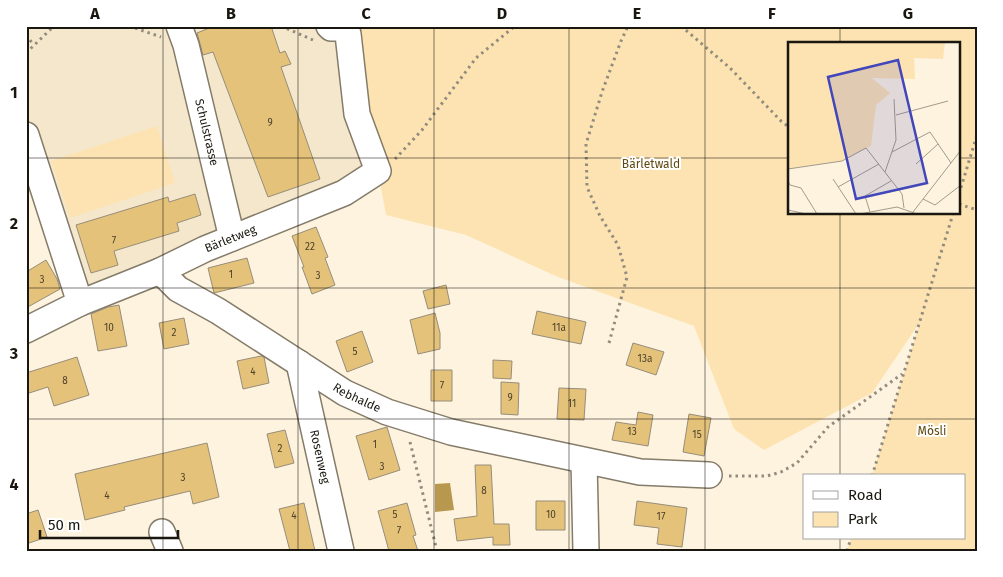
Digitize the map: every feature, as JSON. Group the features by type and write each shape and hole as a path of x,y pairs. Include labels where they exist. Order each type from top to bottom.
{"street":[{"name":"Schulstrasse","path":"179,26 186,45 232,238"},
{"path":"329,26 331,28 341,28 348,34 358,114 378,171"},
{"path":"26,135 80,303"},
{"name":"Bärletweg","path":"26,330 80,303 160,271 232,238 344,193 378,171"},
{"name":"Rebhalde","path":"160,271 178,289 218,312 345,393 387,412 452,432 640,472 664,475 709,475"},
{"name":"Rosenweg","path":"299,363 341,551"},
{"path":"584,461 586,551"}],"path":[{"path":"26,53 54,26"},
{"path":"378,171 400,155 422,130 476,58 516,26"},
{"path":"609,343 627,277 618,245 600,216 587,188 586,144 602,92 628,26"},
{"path":"681,26 730,68 788,127"},
{"path":"26,35 34,44"},
{"path":"960,191 977,135"},
{"path":"960,204 977,210"},
{"path":"873,474 953,215"},
{"path":"709,475 767,476 781,472 797,463 828,427 902,374"},
{"path":"405,418 437,551"}],"shaded area":[{"path":"26,26 329,26 341,28 378,171 80,303 26,135"},
{"path":"450,483 454,510 435,512 435,484"}],"green space":[{"name":"Bärletwald","path":"329,26 977,26 977,551 847,551 850,540 966,540 966,474 873,474 920,322 872,393 764,450 734,429 694,326 558,277 466,235 386,215 348,35"},
{"path":"157,126 175,183 70,218 51,161"}],"building":[{"path":"214,26 271,26 280,53 285,51 291,64 281,67 320,179 268,197 213,52 203,55 197,33"},
{"path":"195,194 201,215 177,223 179,231 114,251 118,265 91,273 76,225 168,197 169,202"},
{"path":"316,227 328,257 325,258 335,285 312,294 292,236"},
{"path":"247,258 254,283 214,293 208,268"},
{"path":"46,260 57,279 60,289 26,308 26,272"},
{"path":"446,285 450,304 428,309 423,291"},
{"path":"119,305 127,346 98,351 91,314"},
{"path":"537,311 586,322 581,344 532,334"},
{"path":"435,313 440,333 440,349 418,354 410,320"},
{"path":"184,318 189,344 164,349 159,323"},
{"path":"362,331 373,362 347,372 336,341"},
{"path":"633,343 664,352 656,375 626,365"},
{"path":"77,357 89,395 54,406 48,387 26,394 26,373"},
{"path":"264,357 269,383 243,389 237,361"},
{"path":"493,360 512,361 511,379 493,378"},
{"path":"431,370 452,370 452,401 431,401"},
{"path":"501,382 519,383 518,415 501,414"},
{"path":"559,388 586,389 584,420 557,419"},
{"path":"638,412 653,415 648,446 612,440 616,422 636,425"},
{"path":"689,414 711,418 704,456 683,452"},
{"path":"387,427 400,470 369,480 356,436"},
{"path":"285,430 294,463 275,468 267,434"},
{"path":"207,443 219,497 193,504 190,491 124,507 125,510 85,520 75,474"},
{"path":"475,465 491,465 494,524 509,524 510,545 493,545 493,537 457,541 454,519 477,516"},
{"path":"536,501 565,501 565,530 536,530"},
{"path":"637,501 687,508 682,547 657,544 659,528 634,525"},
{"path":"304,503 315,551 290,551 279,509"},
{"path":"407,503 416,535 413,536 418,551 389,551 378,511"},
{"path":"38,510 47,537 26,544 26,514"}],"park label":[{"name":"Mösli","path":"932,431"}]}
